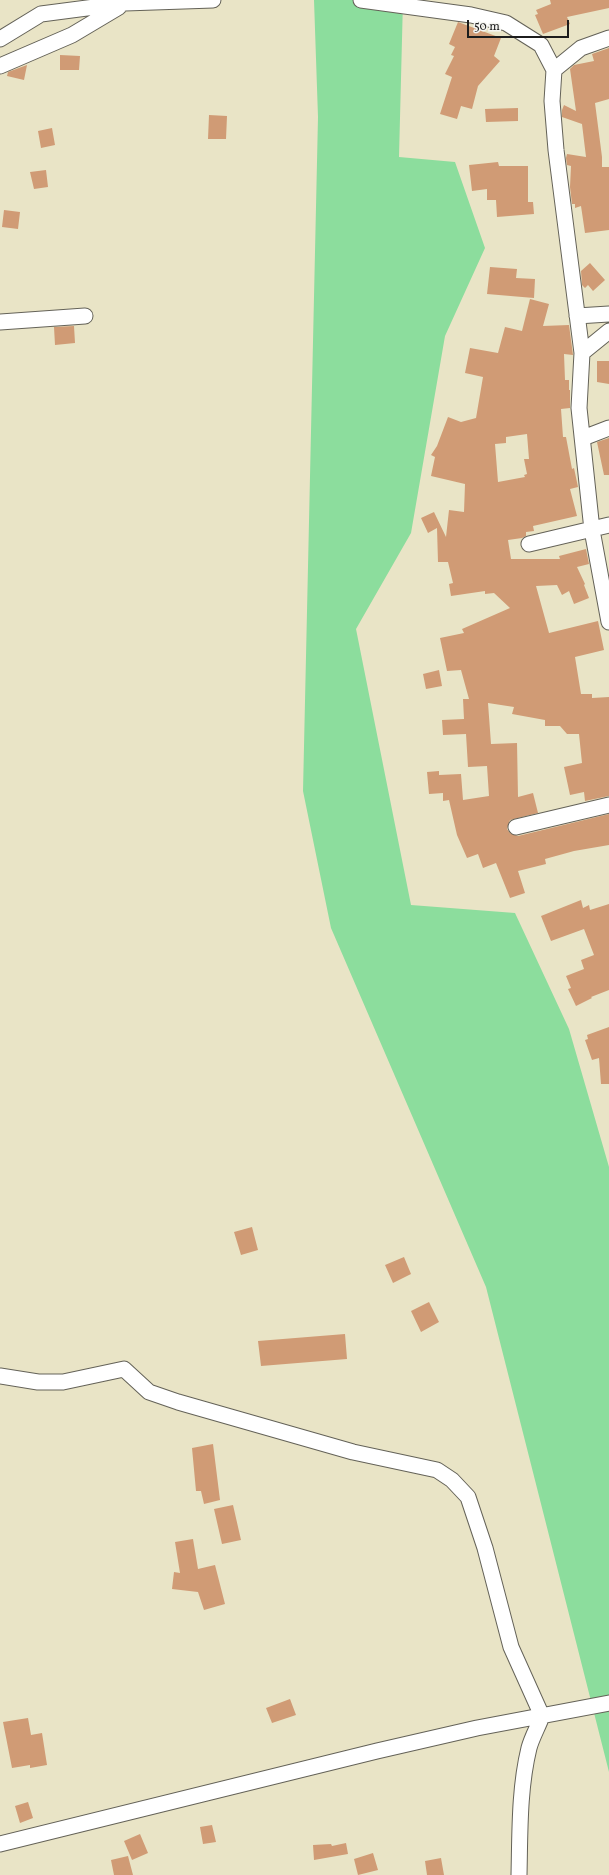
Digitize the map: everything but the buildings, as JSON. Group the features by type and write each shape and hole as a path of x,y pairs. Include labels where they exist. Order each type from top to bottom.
{"street":[{"path":"0,39 41,14 60,6 213,0"},
{"path":"361,0 471,14 506,23 541,45 554,70 552,100 556,150 582,353 579,408 592,530 609,622"},
{"path":"0,66 72,35 125,3"},
{"path":"554,70 581,48 609,38"},
{"path":"577,316 609,314"},
{"path":"0,322 85,316"},
{"path":"582,353 609,331"},
{"path":"583,438 609,428"},
{"path":"529,544 609,525"},
{"path":"516,827 609,805"},
{"path":"0,1376 53,1382 124,1369 149,1392 178,1402 353,1452 437,1470 452,1480 468,1497 484,1548 511,1647 542,1716 530,1747 525,1774 521,1807 519,1875"},
{"path":"0,1844 377,1751 477,1728 609,1703"}],"green space":[{"path":"314,0 403,0 399,157 455,162 485,248 445,336 411,533 356,629 411,905 515,913 569,1029 609,1167 609,1772 486,1287 331,928 303,791 318,117"}]}
